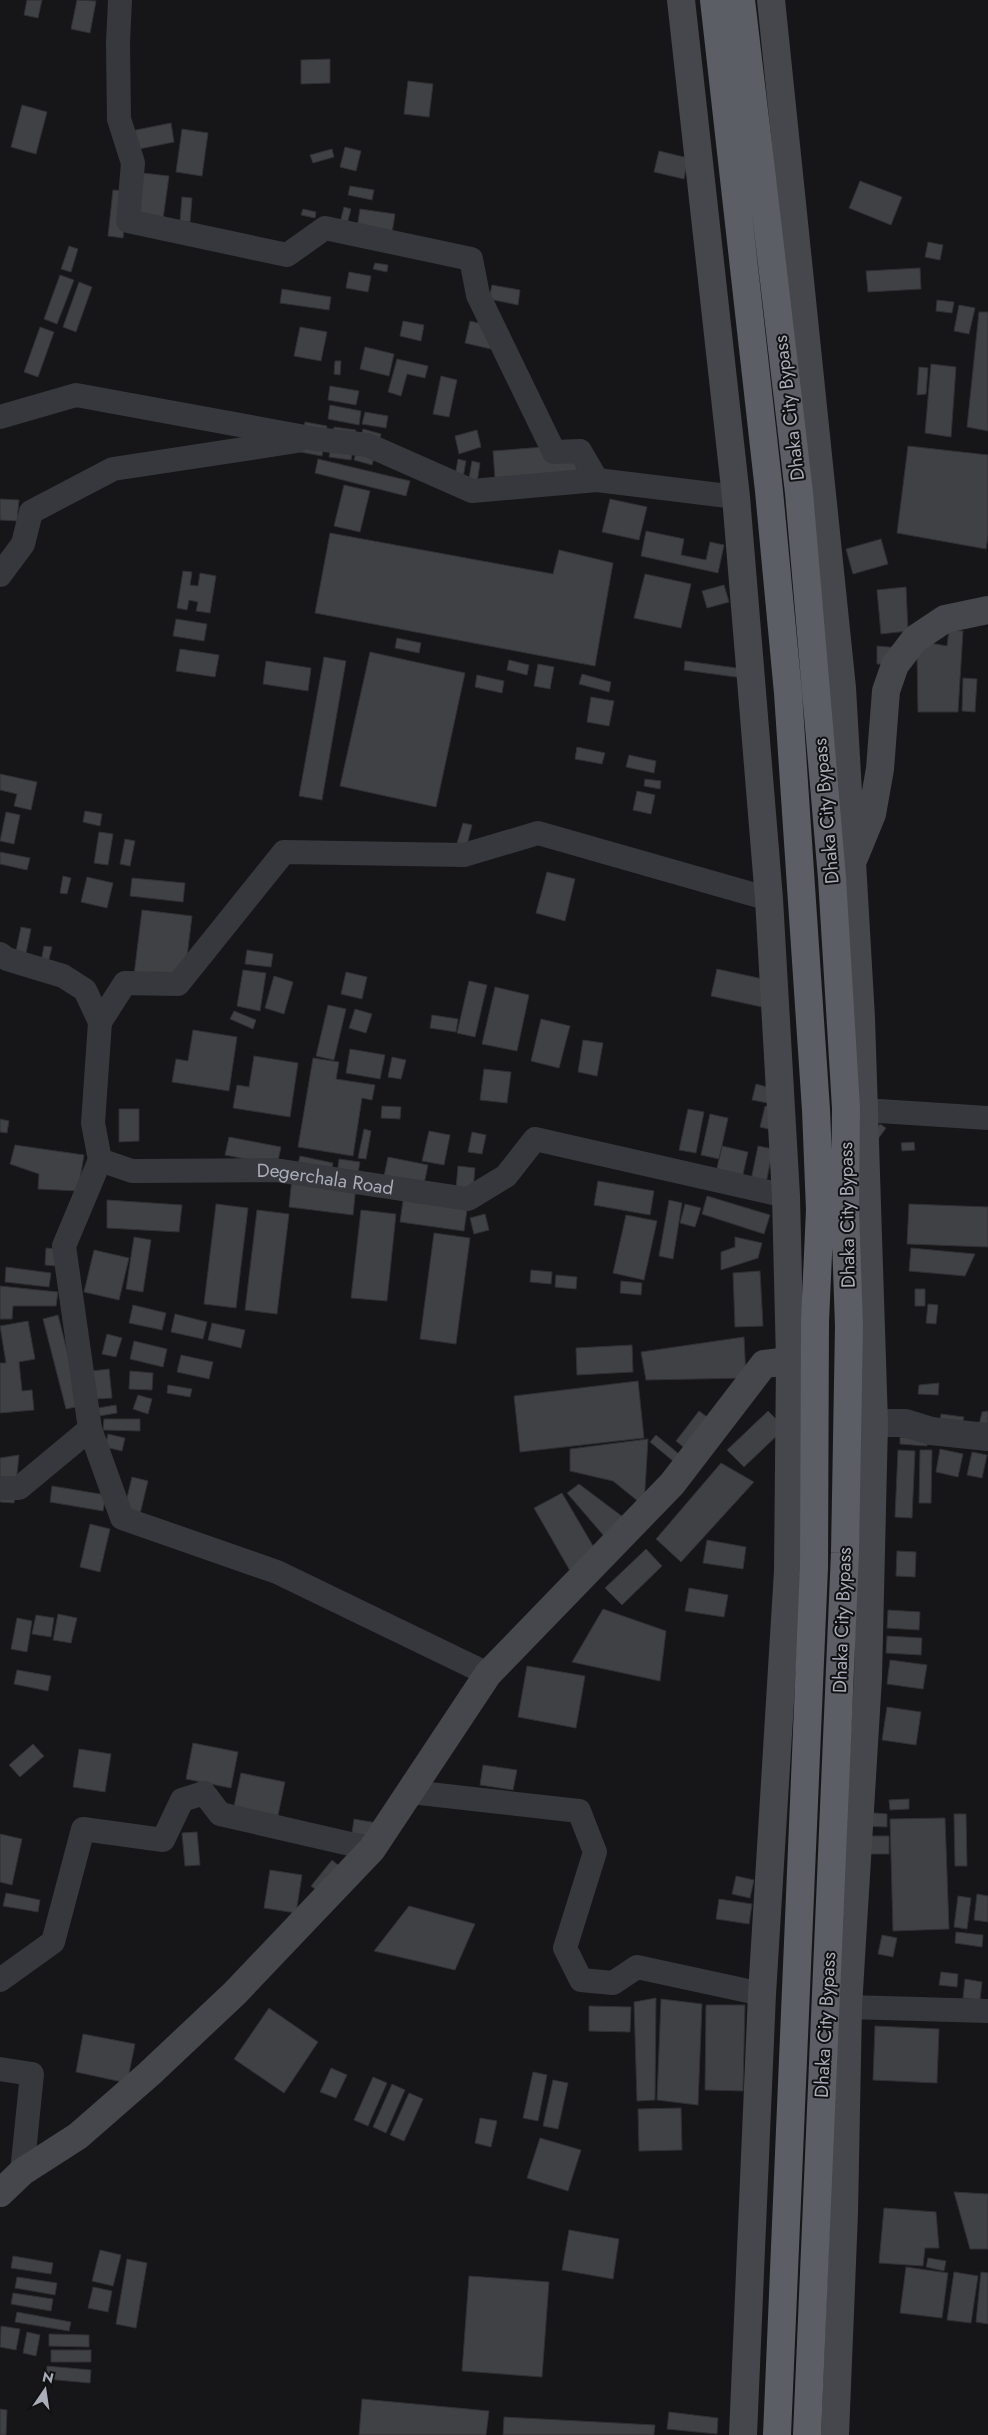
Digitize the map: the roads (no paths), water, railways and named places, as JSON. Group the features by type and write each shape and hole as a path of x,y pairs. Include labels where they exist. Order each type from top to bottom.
{"highway":[{"name":"Dhaka City Bypass","path":"714,0 770,491 788,693 816,1110 820,1210 815,1321 814,1567 777,2435"},
{"name":"Dhaka City Bypass","path":"740,0 799,493 832,878 846,1108 845,1210 849,1326 845,1553 807,2435"}],"main road":[{"path":"681,0 736,497 769,899 786,1196 790,1361 788,1571 762,1994 743,2435"},
{"path":"771,0 842,688 861,1018 874,1422 868,1678 848,2007 844,2213 835,2435"},
{"path":"852,864 872,814 880,770 886,691 895,665 915,639 946,619 988,610"},
{"path":"0,2193 22,2172 78,2136 149,2074 236,1993 372,1848 488,1674 672,1484 764,1364 790,1361"}],"street":[{"path":"120,0 118,43 120,119 133,163 128,221 287,255 325,228 471,260 478,295 554,452 580,451 597,480"},
{"path":"0,417 76,395 316,438 368,445 472,490 597,480 736,497"},
{"path":"0,576 23,544 31,512 113,469 316,438"},
{"path":"100,1022 126,983 178,984 284,852 464,855 538,833 769,899"},
{"path":"0,954 7,959 63,976 85,990 100,1022 93,1123 100,1160 64,1246 90,1429 122,1518 276,1572 488,1674"},
{"path":"864,1110 988,1118"},
{"name":"Degerchala Road","path":"100,1160 132,1171 275,1170 468,1199 506,1176 535,1139 786,1196"},
{"path":"874,1422 905,1423 931,1431 988,1437"},
{"path":"0,1488 19,1488 90,1429"},
{"path":"411,1792 579,1811 595,1852 565,1948 580,1980 613,1983 637,1967 762,1994"},
{"path":"0,1980 53,1942 83,1829 163,1840 182,1800 204,1794 220,1814 372,1848"},
{"path":"848,2007 988,2011"},
{"path":"0,2069 32,2074 22,2172"}]}
